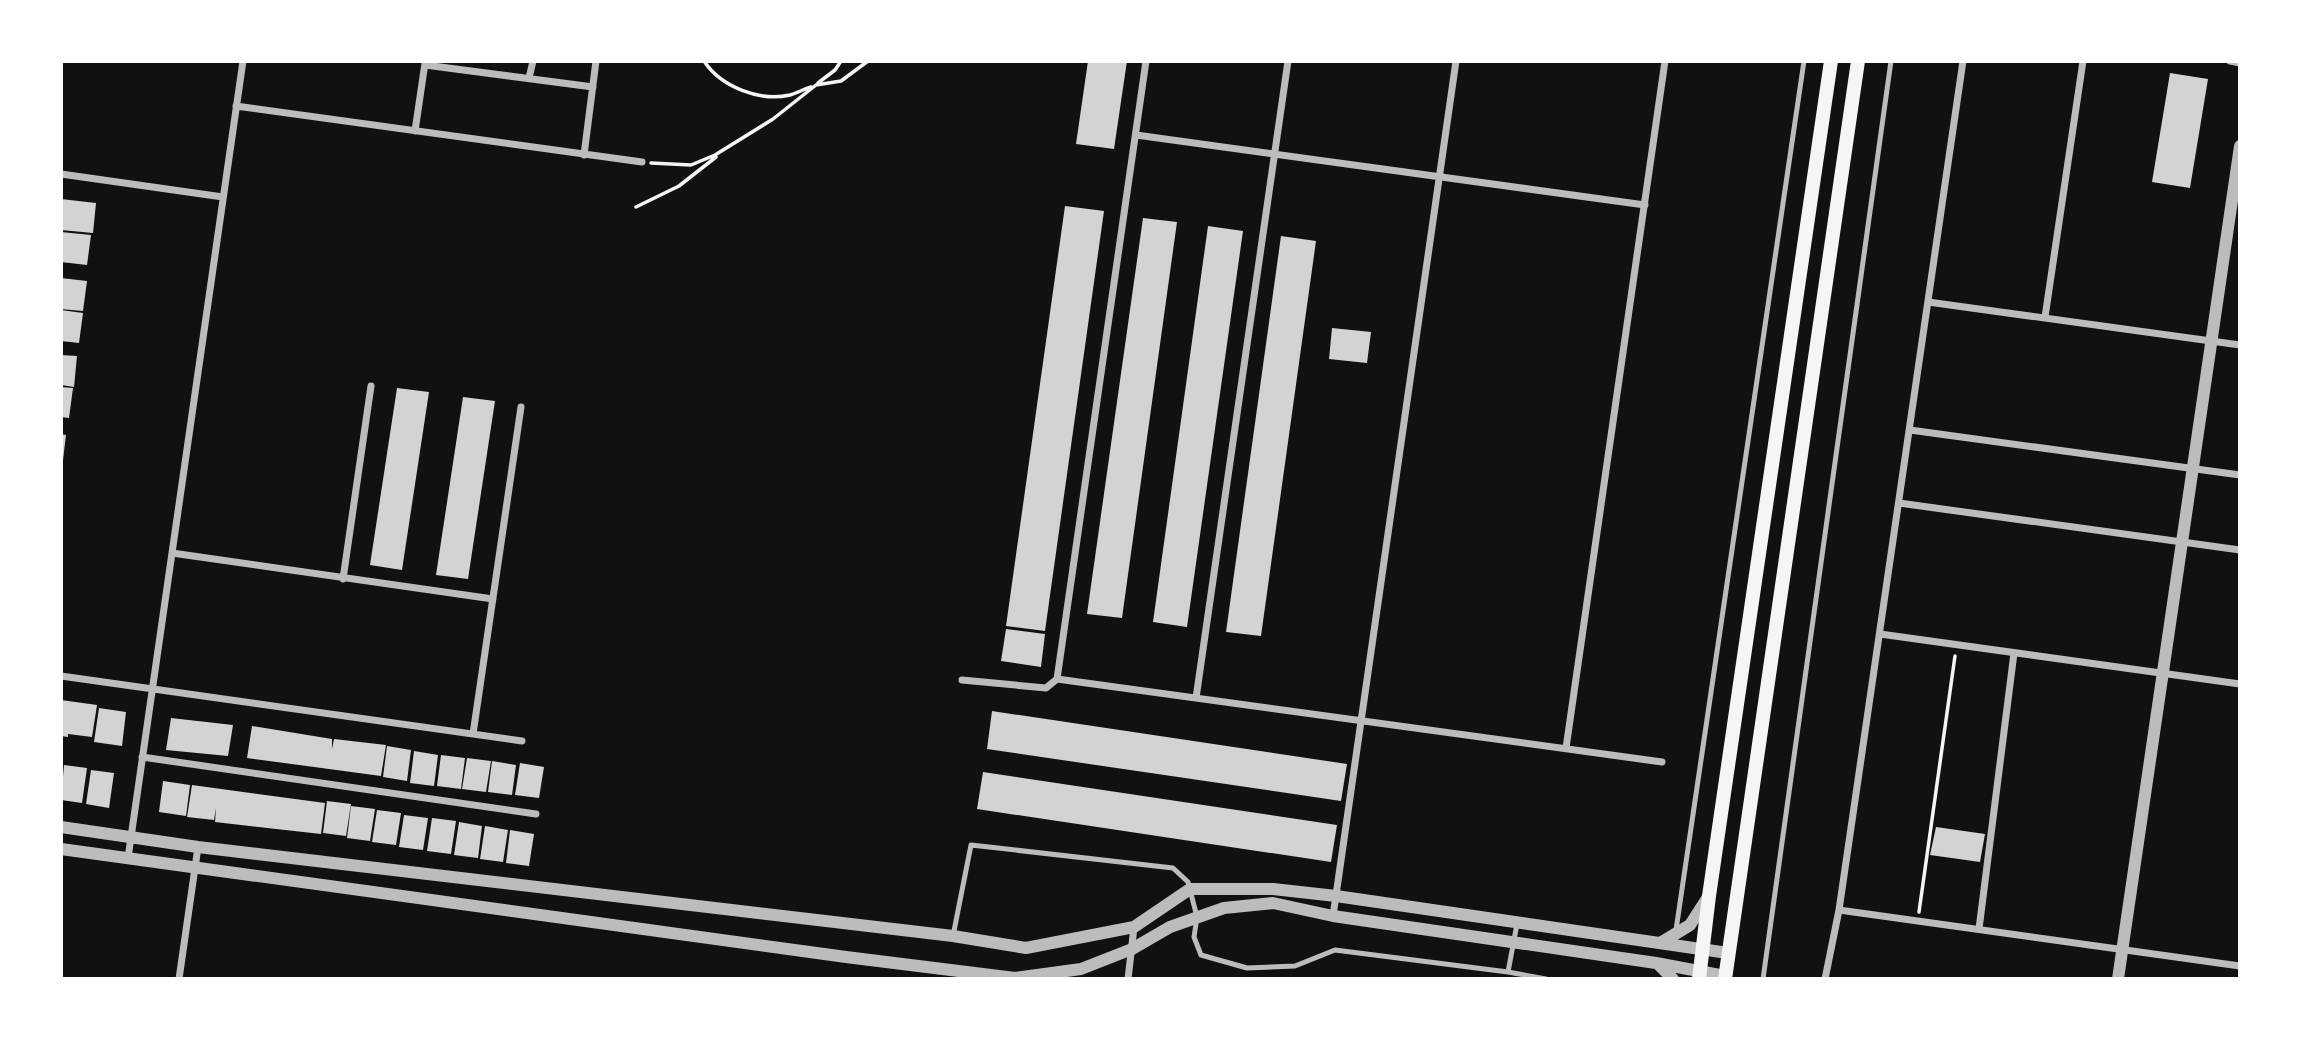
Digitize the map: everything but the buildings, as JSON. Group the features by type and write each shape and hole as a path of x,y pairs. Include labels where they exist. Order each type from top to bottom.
{"main road":[{"path":"1700,974 1709,896 1831,61"},
{"path":"1725,977 1858,61"}],"street":[{"path":"128,858 243,61"},
{"path":"529,78 533,61"},
{"path":"584,155 596,61"},
{"path":"962,680 1046,688 1057,678 1146,61"},
{"path":"1196,698 1288,61"},
{"path":"1333,916 1456,61"},
{"path":"1566,748 1665,61"},
{"path":"1825,979 1839,910 1964,61"},
{"path":"2045,317 2083,61"},
{"path":"2230,61 2240,63"},
{"path":"415,131 425,63 593,87"},
{"path":"236,106 642,162"},
{"path":"1136,135 1645,205"},
{"path":"2118,979 2240,146"},
{"path":"61,174 223,197"},
{"path":"1928,302 2240,345"},
{"path":"343,579 371,386"},
{"path":"473,734 521,407"},
{"path":"1910,430 2240,475"},
{"path":"1899,503 2240,551"},
{"path":"172,553 493,598"},
{"path":"1880,634 2240,684"},
{"path":"1979,929 2014,653"},
{"path":"61,676 522,741"},
{"path":"1057,678 1662,762"},
{"path":"142,757 536,814"},
{"path":"61,827 198,847 953,936 1026,948 1135,927 1190,890 1273,889 1336,895 1728,953"},
{"path":"180,979 198,847"},
{"path":"61,849 1015,978 1081,969 1132,949 1170,926 1224,908 1273,903 1333,916 1654,962 1700,974 1725,977"},
{"path":"1658,941 1690,925 1709,896"},
{"path":"1839,910 2240,966"},
{"path":"1128,979 1135,927"},
{"path":"1654,962 1658,941"},
{"path":"1654,962 1673,979"}],"lane":[{"path":"1675,933 1804,61"},
{"path":"1763,979 1891,61"},
{"path":"953,936 971,845 1173,868 1188,882 1197,917 1194,937 1201,955 1247,968 1295,966 1335,950 1546,979"},
{"path":"1508,972 1518,921"}],"path":[{"path":"704,61 732,86 759,96 788,95 816,85 841,81 868,61"},
{"path":"642,162 691,165 725,149 773,119 835,70 841,61"},
{"path":"636,207 679,186 725,149"},
{"path":"1918,921 1956,645"}]}
